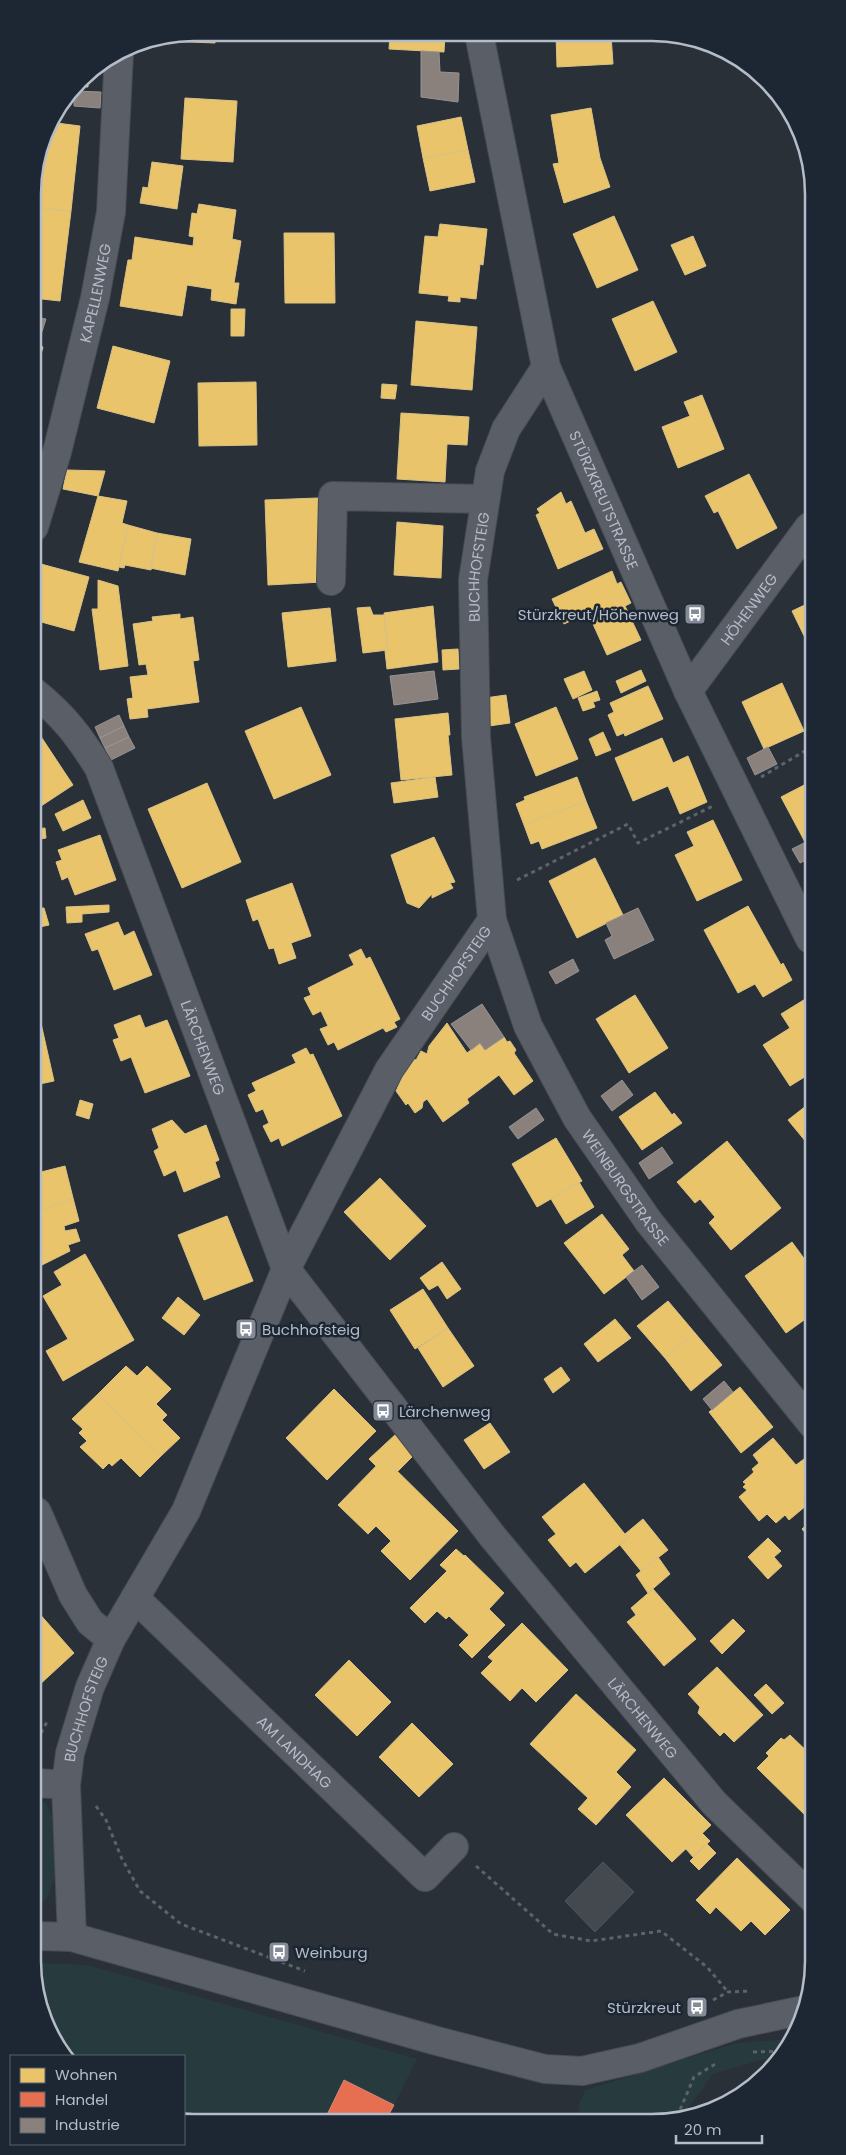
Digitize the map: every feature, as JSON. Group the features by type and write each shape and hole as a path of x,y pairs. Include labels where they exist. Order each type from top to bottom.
{"street":[{"name":"STÜRZKREUTSTRASSE","path":"480,41 546,368 688,691 805,928"},
{"name":"KAPELLENWEG","path":"42,501 59,443 95,298 111,212 119,62"},
{"name":"BUCHHOFSTEIG","path":"72,1937 66,1790 70,1754 90,1687 112,1639 186,1511 286,1269 390,1070 491,907 476,737 473,580 490,471 506,429 546,368"},
{"path":"331,581 333,496 485,499"},
{"name":"HÖHENWEG","path":"688,691 805,533"},
{"name":"LÄRCHENWEG","path":"42,698 76,732 99,768 286,1269 493,1537 714,1804 804,1890"},
{"name":"WEINBURGSTRASSE","path":"491,907 528,1026 577,1118 649,1222 804,1414"},
{"path":"41,1522 73,1595 90,1622 112,1639"},
{"name":"AM LANDHAG","path":"135,1598 425,1877 454,1847"},
{"path":"41,1784 66,1790"},
{"path":"41,1936 72,1937 437,2041 545,2069 582,2071 640,2058 738,2024 796,2012"}],"path":[{"path":"491,907 628,824 638,843 738,792 805,751"},
{"path":"66,1790 85,1798 98,1808 106,1820 122,1859 140,1891 181,1924 311,1974"},
{"path":"454,1847 553,1934 590,1941 661,1931 707,1967 728,1992 738,2024"},
{"path":"796,1984 803,1981"},
{"path":"712,2001 728,1992 753,1990"},
{"path":"746,2053 775,2052"},
{"path":"680,2111 694,2077 724,2059"}],"green space":[{"path":"41,1801 47,1804 52,1816 57,1872 47,1898 41,1902"},
{"path":"41,1963 87,1965 417,2059 394,2105 344,2081 328,2114 185,2113 185,2055 74,2055 62,2037 46,2001"},
{"path":"782,2040 768,2060 713,2074 688,2110 652,2114 581,2114 578,2107 585,2090 736,2043"}],"building: Wohnen":[{"path":"445,41 444,52 389,49 389,42"},
{"path":"556,41 611,41 613,64 557,67"},
{"path":"185,98 237,101 233,162 181,159"},
{"path":"591,108 600,158 610,187 564,203 553,164 559,163 551,115"},
{"path":"461,117 468,150 423,158 417,126"},
{"path":"59,123 80,126 71,211 42,208 44,164 49,145"},
{"path":"468,150 475,182 430,191 423,158"},
{"path":"152,162 183,166 177,209 140,203 143,187 148,188"},
{"path":"199,204 236,210 232,239 241,241 234,283 239,283 236,304 211,300 212,289 187,285 182,316 120,306 128,260 132,260 135,237 193,246 194,237 189,236 192,213 197,214"},
{"path":"42,208 71,211 60,301 42,299"},
{"path":"614,216 638,270 597,288 573,234"},
{"path":"440,224 487,229 483,265 480,264 476,299 460,297 460,302 448,301 449,296 419,293 425,236 438,237"},
{"path":"284,233 334,233 335,303 285,303"},
{"path":"693,236 706,266 685,275 671,245"},
{"path":"653,301 677,352 635,371 612,319"},
{"path":"231,309 245,309 244,336 231,336"},
{"path":"416,321 477,327 472,390 411,385"},
{"path":"113,346 170,361 154,423 97,408"},
{"path":"256,382 257,445 199,446 198,383"},
{"path":"382,384 397,385 395,399 381,398"},
{"path":"702,395 724,449 678,468 662,427 690,416 684,402"},
{"path":"401,413 469,417 467,445 447,444 445,482 397,479"},
{"path":"67,470 105,471 98,496 63,489"},
{"path":"749,474 777,528 737,549 718,511 714,513 705,496"},
{"path":"561,492 566,504 571,501 585,533 594,529 603,549 558,569 536,515 540,513 537,509"},
{"path":"98,496 127,501 122,523 128,525 118,571 79,562"},
{"path":"318,498 322,582 268,585 265,500"},
{"path":"397,522 443,526 441,578 394,575"},
{"path":"128,525 157,533 151,570 125,565 124,568 119,567"},
{"path":"157,533 191,539 185,575 150,568"},
{"path":"42,564 89,577 74,631 42,622"},
{"path":"612,571 617,584 621,582 631,603 625,606 641,640 607,655 588,613 564,624 552,599"},
{"path":"98,580 118,586 128,666 100,670 92,609 98,609"},
{"path":"805,605 805,637 792,611"},
{"path":"433,606 438,662 387,669 385,651 388,650 384,613"},
{"path":"370,607 373,615 384,615 388,650 363,653 357,608"},
{"path":"330,608 336,661 288,667 282,613"},
{"path":"180,614 180,619 193,617 199,660 193,661 199,702 147,709 148,717 130,719 127,699 133,698 130,677 148,675 146,664 139,665 133,624 153,621 152,617"},
{"path":"458,649 459,669 443,670 442,650"},
{"path":"641,670 646,681 621,693 616,681"},
{"path":"584,671 592,690 573,699 564,679"},
{"path":"782,683 804,731 764,749 742,702"},
{"path":"648,686 663,719 625,736 624,733 617,736 608,715 614,712 610,703"},
{"path":"597,691 600,700 593,702 595,707 583,711 578,698"},
{"path":"506,695 510,723 489,726 485,698"},
{"path":"301,707 331,775 274,799 245,731"},
{"path":"556,707 578,759 536,776 515,724"},
{"path":"448,713 452,775 401,780 395,719"},
{"path":"603,732 611,750 596,756 589,739"},
{"path":"42,738 73,785 42,806"},
{"path":"662,738 673,763 688,756 707,802 680,814 668,786 633,801 615,758"},
{"path":"435,777 438,797 394,803 391,783"},
{"path":"577,777 586,801 524,825 516,804 525,800 524,797"},
{"path":"207,783 241,862 182,888 148,809"},
{"path":"805,785 805,841 781,797"},
{"path":"83,800 91,818 63,831 55,814"},
{"path":"586,801 597,828 542,849 539,841 531,844 524,825"},
{"path":"713,820 742,880 697,901 675,855 694,846 687,832"},
{"path":"42,828 45,828 46,838 42,839"},
{"path":"100,835 116,880 75,895 68,877 62,880 56,862 62,860 58,850"},
{"path":"434,837 455,882 450,883 453,888 432,898 432,894 419,908 407,903 391,855"},
{"path":"595,858 623,915 577,938 549,881"},
{"path":"292,883 311,936 291,943 296,958 279,964 274,948 269,949 258,919 253,921 246,900"},
{"path":"109,905 109,912 82,914 82,922 67,923 66,907"},
{"path":"748,906 781,965 783,963 792,980 763,997 755,984 738,993 704,930"},
{"path":"42,908 44,908 49,925 42,927"},
{"path":"118,922 124,936 134,931 152,975 114,990 98,949 92,951 85,934"},
{"path":"361,949 366,959 370,957 400,1019 394,1022 397,1027 386,1032 383,1028 338,1050 334,1042 328,1045 320,1029 328,1026 321,1011 313,1015 304,998 311,995 308,988 354,965 349,955"},
{"path":"635,995 668,1048 629,1073 596,1019"},
{"path":"805,1000 805,1077 790,1086 763,1045 790,1028 781,1014"},
{"path":"140,1015 145,1028 167,1020 190,1076 145,1093 131,1057 121,1061 113,1040 119,1038 114,1025"},
{"path":"447,1023 467,1053 480,1043 485,1050 504,1037 507,1042 510,1041 516,1050 514,1053 533,1081 514,1095 499,1075 467,1099 469,1103 443,1122 427,1099 423,1102 422,1108 415,1113 408,1103 406,1105 396,1091 411,1058 416,1060 421,1051 427,1054 429,1046"},
{"path":"42,1026 54,1081 41,1084"},
{"path":"306,1048 310,1055 313,1054 342,1116 282,1146 279,1138 271,1142 263,1126 269,1123 263,1109 256,1112 248,1095 256,1091 252,1083 296,1063 292,1055"},
{"path":"655,1092 672,1115 674,1113 682,1123 642,1150 619,1117"},
{"path":"80,1100 93,1104 89,1119 76,1115"},
{"path":"804,1107 804,1140 788,1120"},
{"path":"172,1120 185,1134 206,1125 219,1160 215,1162 220,1177 184,1192 176,1170 164,1176 154,1151 159,1148 152,1129"},
{"path":"556,1138 582,1181 537,1207 512,1164"},
{"path":"727,1141 781,1208 731,1250 709,1223 715,1217 700,1199 695,1203 677,1182"},
{"path":"65,1166 73,1198 41,1211 41,1172"},
{"path":"380,1178 426,1226 390,1260 344,1212"},
{"path":"579,1182 594,1207 566,1224 551,1199"},
{"path":"73,1198 79,1221 64,1226 65,1231 76,1229 80,1241 68,1245 70,1251 41,1265 41,1211"},
{"path":"602,1214 629,1249 622,1255 634,1271 604,1294 564,1243"},
{"path":"227,1216 253,1281 204,1300 178,1235"},
{"path":"792,1242 804,1259 804,1320 786,1333 745,1276"},
{"path":"85,1254 134,1340 63,1381 46,1351 68,1339 43,1296 62,1285 54,1272"},
{"path":"442,1262 461,1289 447,1299 438,1285 429,1290 420,1278"},
{"path":"423,1289 448,1328 415,1349 390,1310"},
{"path":"178,1297 200,1315 184,1335 162,1318"},
{"path":"668,1301 695,1333 665,1358 637,1326"},
{"path":"615,1319 631,1338 598,1362 584,1344"},
{"path":"448,1328 474,1366 443,1387 418,1348"},
{"path":"695,1333 722,1365 691,1391 665,1358"},
{"path":"126,1366 137,1376 147,1366 171,1389 156,1404 167,1415 162,1420 180,1438 161,1456 98,1394"},
{"path":"561,1367 570,1380 553,1393 544,1379"},
{"path":"740,1387 773,1427 741,1453 709,1412"},
{"path":"334,1389 376,1431 327,1480 286,1438"},
{"path":"98,1394 161,1456 140,1477 121,1458 112,1466 109,1463 103,1469 80,1447 87,1441 79,1433 83,1429 72,1419"},
{"path":"490,1423 510,1452 484,1469 464,1440"},
{"path":"397,1433 416,1453 397,1472 384,1458 376,1466 369,1459"},
{"path":"773,1438 796,1465 804,1459 804,1507 789,1520 785,1515 776,1523 767,1514 759,1521 739,1497 747,1490 743,1487 746,1484 743,1482 754,1472 752,1469 759,1463 753,1455"},
{"path":"384,1458 458,1531 410,1580 381,1551 391,1541 376,1526 368,1534 338,1505"},
{"path":"584,1483 628,1538 585,1573 576,1562 570,1567 548,1540 556,1534 542,1517"},
{"path":"643,1519 668,1550 641,1571 620,1545 628,1538 625,1534"},
{"path":"768,1538 781,1551 774,1557 782,1566 768,1579 748,1557"},
{"path":"456,1549 465,1555 504,1593 489,1609 505,1625 472,1658 459,1645 469,1635 449,1616 446,1619 437,1611 425,1623 410,1608 447,1571 440,1565"},
{"path":"658,1557 670,1574 648,1593 636,1575"},
{"path":"653,1589 696,1639 664,1666 627,1622 636,1615 631,1608"},
{"path":"41,1616 74,1653 41,1683"},
{"path":"733,1619 745,1631 722,1654 710,1641"},
{"path":"522,1623 568,1670 536,1702 522,1688 510,1701 481,1673 493,1661 488,1657"},
{"path":"349,1660 391,1702 357,1736 315,1695"},
{"path":"717,1667 763,1715 734,1742 724,1732 720,1736 698,1713 700,1707 688,1694"},
{"path":"766,1684 784,1703 772,1714 754,1695"},
{"path":"576,1694 636,1750 616,1772 631,1787 596,1825 578,1809 588,1798 530,1744"},
{"path":"412,1723 453,1764 419,1797 379,1757"},
{"path":"790,1735 804,1749 804,1814 757,1768 769,1756 766,1753 781,1738 784,1740"},
{"path":"664,1778 711,1825 672,1862 626,1815"},
{"path":"702,1833 710,1841 693,1857 686,1849"},
{"path":"707,1844 716,1853 699,1870 690,1861"},
{"path":"737,1858 790,1910 765,1935 751,1921 741,1931 716,1907 710,1914 696,1900"}],"building: Handel":[{"path":"344,2080 394,2105 389,2114 327,2114"}],"building: Industrie":[{"path":"421,51 439,52 440,72 459,73 458,102 421,97"},
{"path":"81,91 101,92 100,108 74,106 74,100"},
{"path":"42,318 46,319 42,332"},
{"path":"434,671 438,699 394,705 390,676"},
{"path":"119,715 124,726 100,738 95,727"},
{"path":"124,726 129,737 105,748 100,738"},
{"path":"129,737 135,748 111,760 105,748"},
{"path":"768,747 777,764 755,775 747,758"},
{"path":"805,843 805,861 800,863 792,849"},
{"path":"638,908 654,940 614,959 605,940 612,936 606,923"},
{"path":"573,959 579,971 556,984 549,972"},
{"path":"482,1004 504,1037 485,1050 480,1043 471,1050 451,1024"},
{"path":"622,1080 633,1095 612,1111 601,1096"},
{"path":"536,1108 544,1120 518,1139 509,1127"},
{"path":"662,1147 673,1163 649,1179 639,1163"},
{"path":"642,1265 659,1287 642,1300 626,1277"},
{"path":"724,1381 733,1392 712,1410 703,1399"}],"building: Sonstige":[{"path":"603,1862 634,1892 595,1932 565,1901"}],"place":[{"name":"Stürzkreut/Höhenweg","path":"695,614"},
{"name":"Buchhofsteig","path":"246,1329"},
{"name":"Lärchenweg","path":"383,1411"},
{"name":"Weinburg","path":"279,1952"},
{"name":"Stürzkreut","path":"697,2007"}]}
